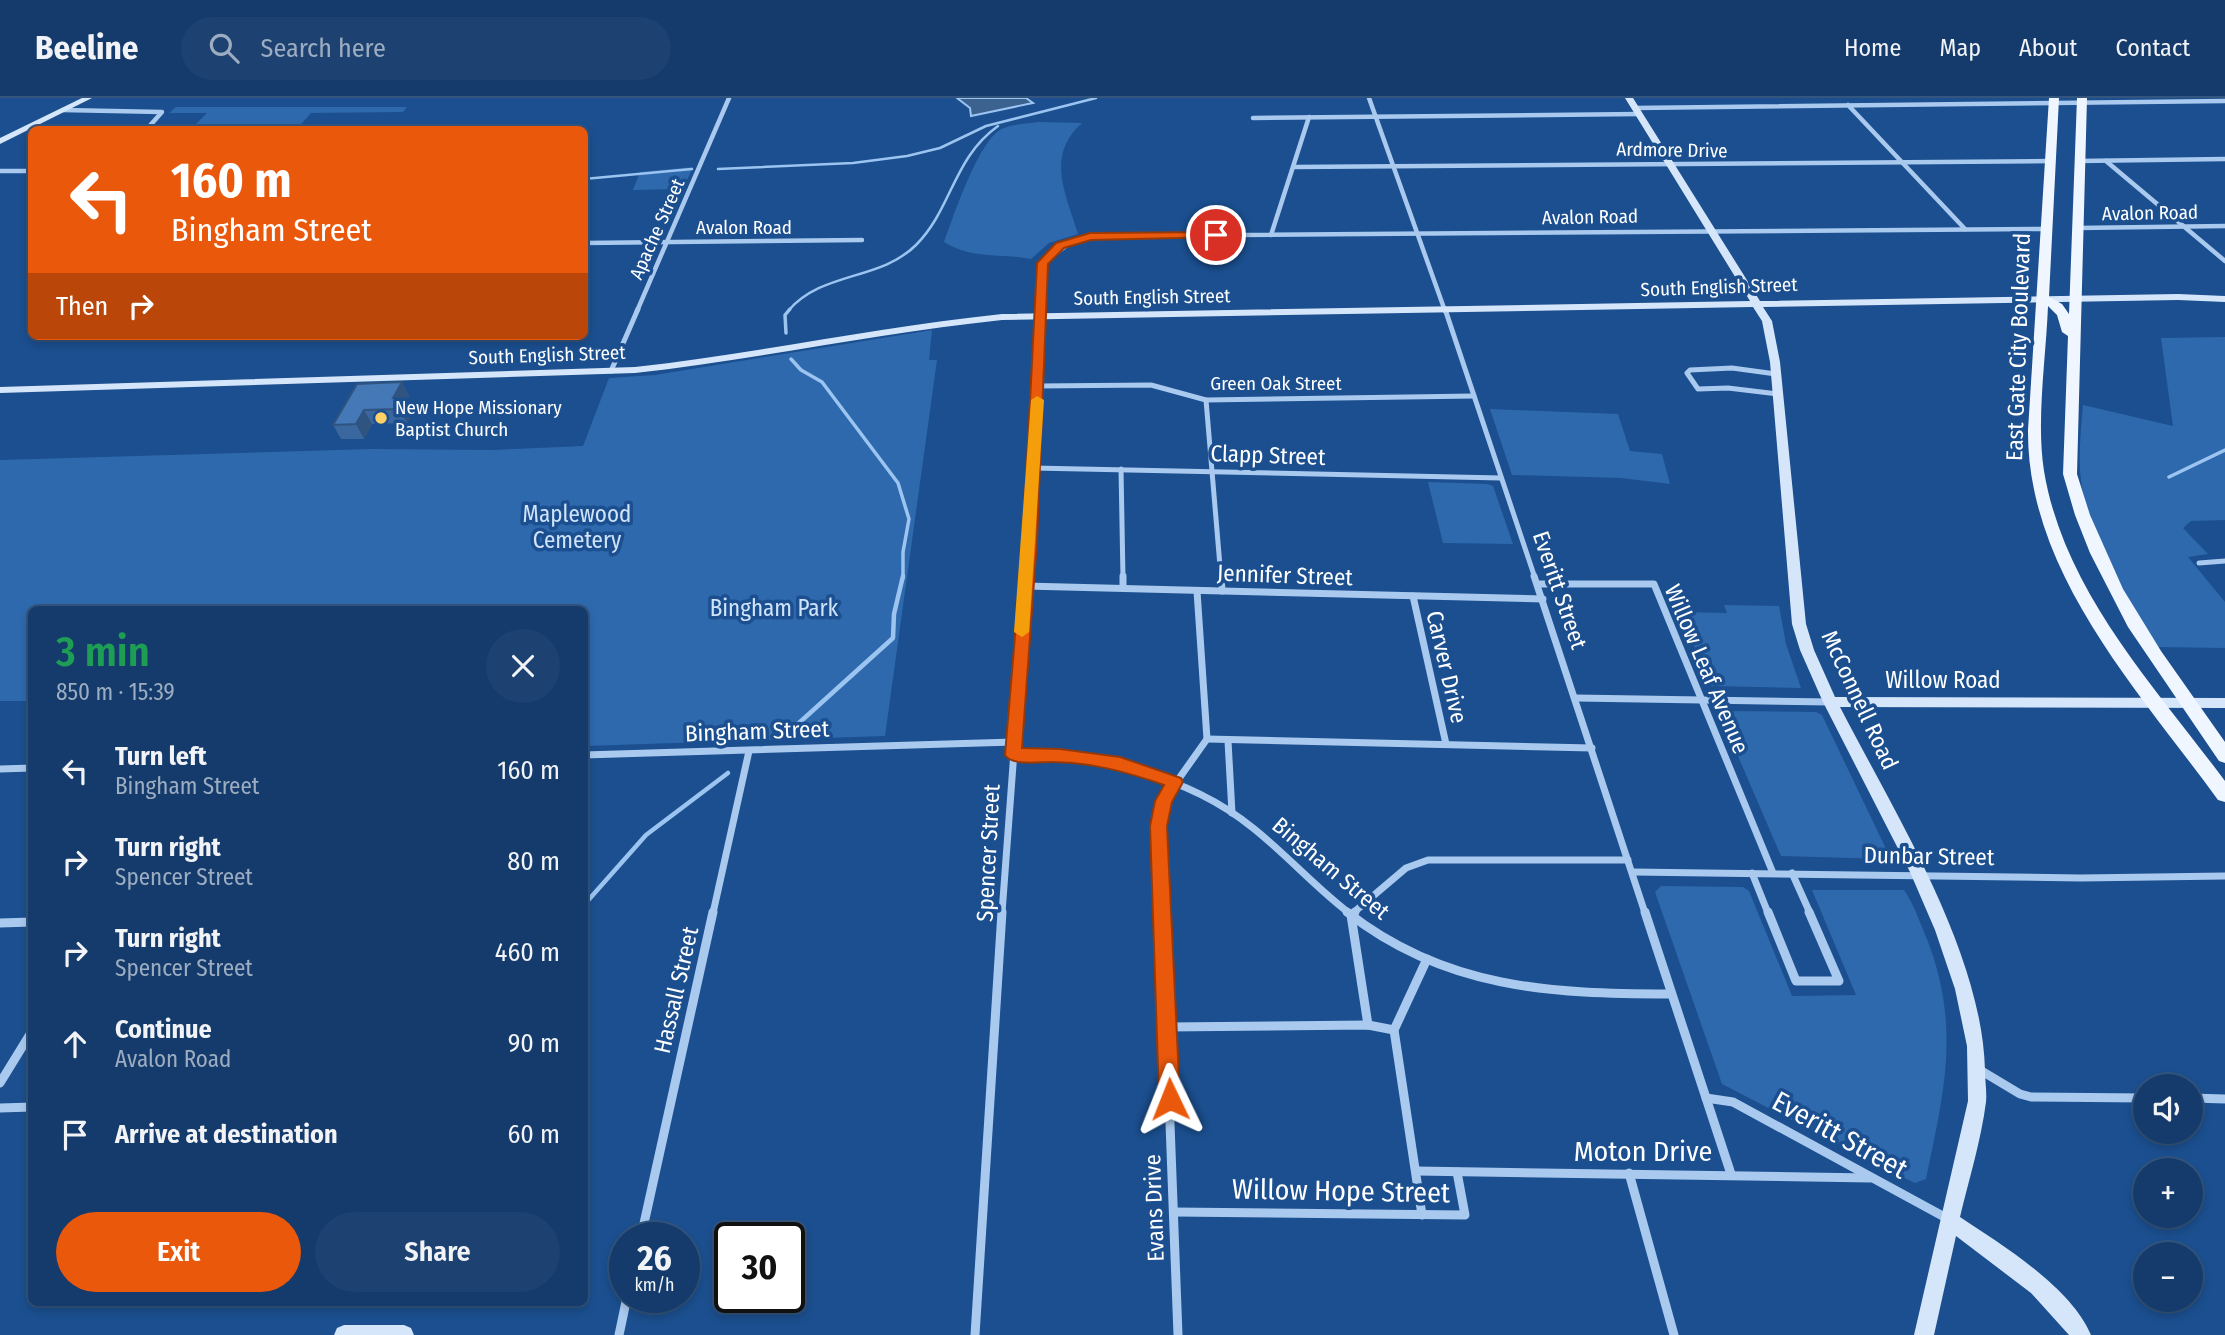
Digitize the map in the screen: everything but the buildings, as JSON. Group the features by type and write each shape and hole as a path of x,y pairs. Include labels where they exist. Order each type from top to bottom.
{"main road":[{"path":"2077,99 2080,134 2070,474 2080,512 2108,580 2138,634 2225,756"},
{"path":"2053,100 2072,109 2073,124 2080,134"},
{"name":"East Gate City Boulevard","path":"2053,100 2035,430 2037,472 2043,501 2058,542 2080,586 2157,703 2225,795"},
{"path":"2045,252 2051,264 2050,282 2055,289 2074,299"},
{"path":"2042,299 2056,304 2063,311 2073,352"}],"street":[{"path":"30,126 88,98"},
{"name":"Apache Street","path":"611,371 729,98"},
{"name":"Everitt Street","path":"1369,98 1446,311 1538,584 1731,1174"},
{"name":"McConnell Road","path":"1629,98 1757,303 1771,334 1800,624 1811,660 1917,876 1950,949 1968,1000 1980,1070 1976,1101 1924,1335"},
{"path":"2175,98 2180,102"},
{"path":"1253,118 2077,99 2225,101"},
{"path":"1848,105 1965,229"},
{"path":"63,110 162,111 161,116 150,126"},
{"path":"1271,235 1309,117"},
{"path":"0,141 28,127"},
{"path":"2079,160 2225,159"},
{"name":"Ardmore Drive","path":"1294,167 2050,161"},
{"path":"2106,161 2225,261"},
{"path":"0,171 28,171"},
{"name":"Avalon Road","path":"2076,228 2225,226"},
{"name":"Avalon Road","path":"1133,235 2047,229"},
{"name":"Spencer Street","path":"975,1335 1033,468 1043,263 1060,246 1090,237 1133,235"},
{"name":"Avalon Road","path":"588,243 862,240"},
{"name":"South English Street","path":"0,390 611,371 695,363 938,323 1042,317 1757,303 2225,299"},
{"path":"1776,374 1732,368 1690,370 1687,373 1698,389 1728,388 1778,394"},
{"name":"Green Oak Street","path":"1038,386 1152,385 1206,400 1474,396"},
{"path":"1206,400 1222,591"},
{"name":"Clapp Street","path":"1033,468 1502,478"},
{"path":"1121,469 1122,588"},
{"path":"2199,563 2225,562"},
{"name":"Willow Leaf Avenue","path":"1538,584 1654,584 1773,873"},
{"name":"Jennifer Street","path":"1025,586 1543,599"},
{"path":"1197,591 1207,739 1592,748"},
{"name":"Carver Drive","path":"1413,596 1447,744"},
{"name":"Willow Road","path":"1576,698 2225,703"},
{"name":"Evans Drive","path":"1178,1335 1159,826 1163,801 1207,739"},
{"path":"1228,741 1232,813"},
{"name":"Bingham Street","path":"588,755 1014,742"},
{"name":"Hassall Street","path":"643,1222 750,751"},
{"name":"Bingham Street","path":"1013,755 1060,755 1120,763 1175,782 1251,826 1351,915 1376,932 1427,959 1500,985 1526,990 1671,994"},
{"path":"0,769 28,768"},
{"path":"1368,1025 1351,915 1406,868 1428,860 1629,860"},
{"name":"Dunbar Street","path":"1633,872 2225,876"},
{"path":"1752,873 1796,981 1839,981 1792,873"},
{"path":"0,923 28,922"},
{"path":"1422,1215 1394,1030 1427,959"},
{"path":"1167,1027 1368,1025 1394,1030"},
{"path":"0,1083 28,1038"},
{"path":"1980,1070 2020,1094 2031,1097 2133,1098"},
{"name":"Everitt Street","path":"1706,1098 1733,1102 1811,1142 1870,1178 1950,1221"},
{"path":"2203,1098 2225,1099"},
{"path":"0,1108 28,1107"},
{"name":"Moton Drive","path":"1416,1171 1870,1178"},
{"name":"Willow Hope Street","path":"1174,1212 1465,1215 1457,1172"},
{"path":"1629,1173 1674,1335"},
{"path":"1950,1221 2032,1279 2064,1309 2081,1335"},
{"path":"619,1335 624,1313"},
{"path":"344,1335 404,1335"}],"green space":[{"path":"176,107 407,107 403,112 311,113 300,126 194,126 207,113 169,113"},
{"path":"1038,122 1082,123 1064,149 1061,162 1064,190 1078,234 1049,243 1031,259 976,254 944,242 966,184 988,142 1005,128"},
{"path":"693,167 683,189 633,190 640,172"},
{"path":"932,330 929,360 937,360 885,736 588,746 588,606 28,606 28,701 0,701 0,460 583,446 609,378 655,375"},
{"path":"2225,337 2225,520 2191,521 2183,528 2208,554 2188,557 2225,602 2225,648 2156,647 2119,585 2089,516 2080,470 2083,405 2173,426 2161,338"},
{"path":"1490,409 1618,414 1630,451 1662,454 1670,484 1621,478 1512,475"},
{"path":"1428,482 1493,486 1513,544 1443,543"},
{"path":"1724,605 1779,606 1786,644 1801,688 1711,686 1680,612 1727,613"},
{"path":"1719,712 1816,712 1822,715 1889,855 1886,859 1781,856"},
{"path":"1661,886 1743,887 1749,891 1792,996 1856,995 1812,890 1904,890 1927,939 1944,1001 1946,1059 1939,1117 1926,1179 1915,1183 1722,1084 1655,892"}],"shaded area":[{"path":"957,98 1026,98 1033,103 971,116 970,108"}],"waterway":[{"path":"718,169 853,163 907,156 940,148 986,126 1096,98"},
{"path":"789,310 817,289 886,265 902,257 916,245 938,216 971,153 998,126"},
{"path":"588,179 692,169"},
{"path":"786,333 785,315 789,310"},
{"path":"791,359 801,370 822,382 898,483 909,519 903,552 903,576"},
{"path":"2169,477 2225,450"},
{"path":"789,732 893,638 894,614 903,576"},
{"path":"588,900 646,835 728,773"}],"slow traffic":[{"path":"1022,632 1037,400"}],"place":[{"name":"New Hope Missionary Baptist Church","path":"381,418"}],"route":[{"path":"1170,1099 1159,826 1163,801 1175,782 1120,763 1060,755 1013,755 1030,540 1043,263 1060,246 1090,237 1216,235"}],"park label":[{"name":"Maplewood Cemetery","path":"577,527"},
{"name":"Bingham Park","path":"774,608"}]}
